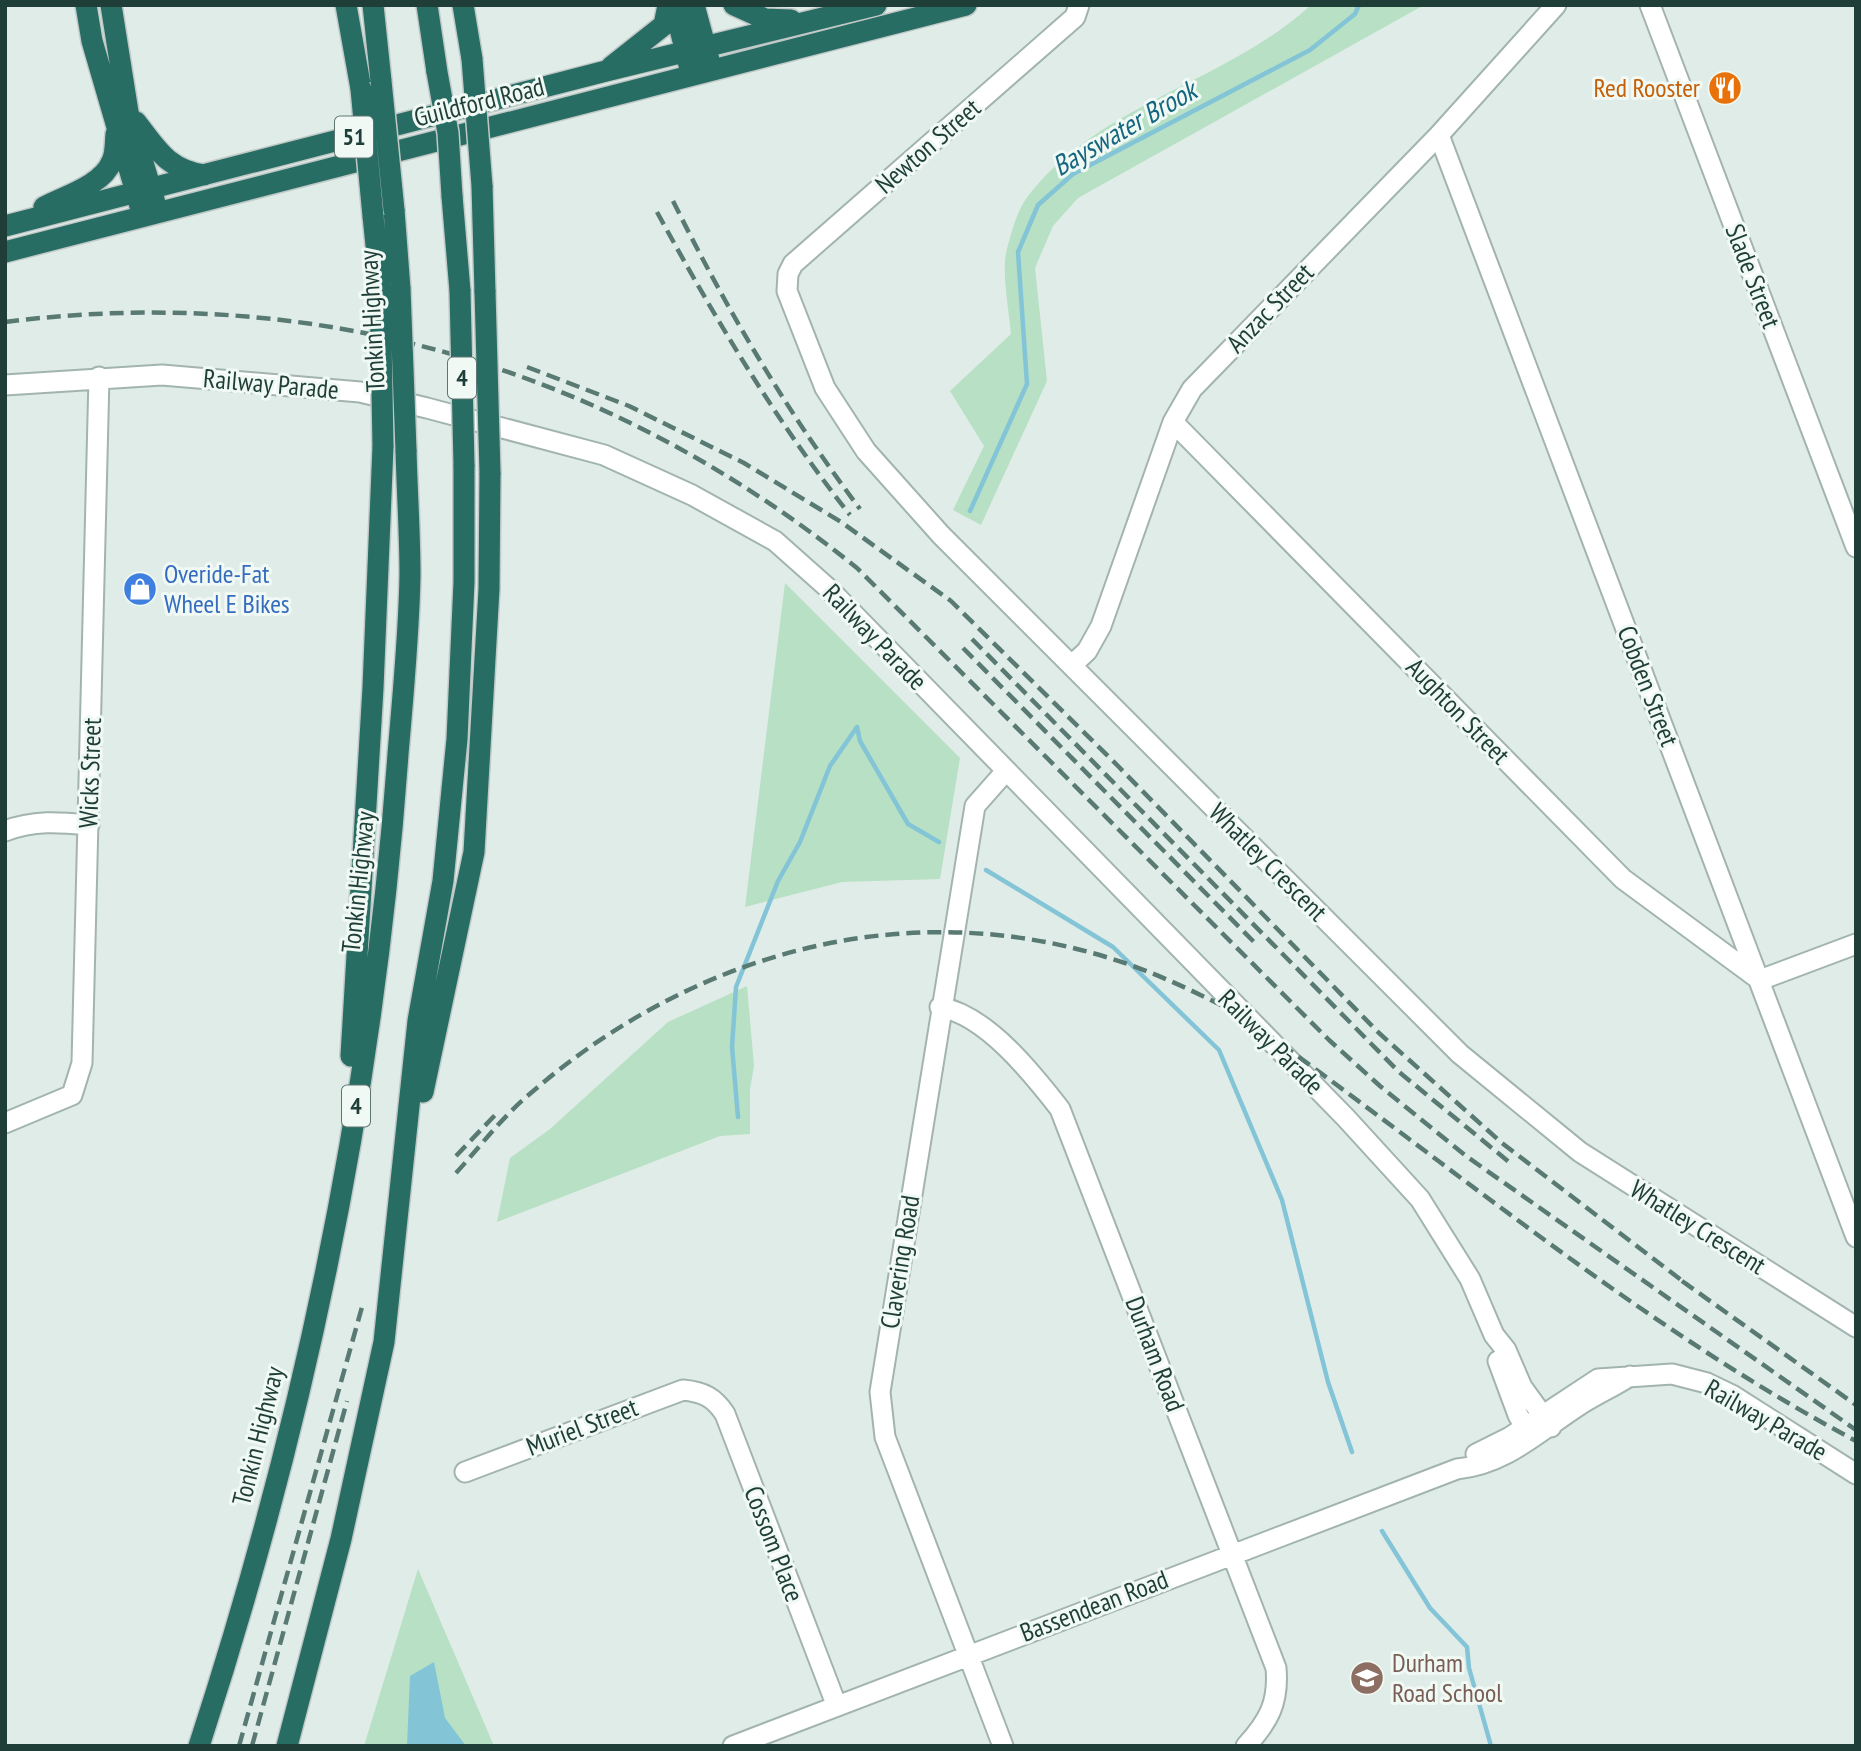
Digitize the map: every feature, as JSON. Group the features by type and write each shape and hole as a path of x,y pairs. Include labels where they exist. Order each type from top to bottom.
{"highway":[{"path":"86,5 92,41 122,118 149,214"},
{"path":"8,225 95,180 108,169 114,159 122,118 111,5"},
{"path":"346,5 371,85"},
{"name":"Tonkin Highway","path":"199,1746 240,1620 323,1289 344,1184 389,891 410,575 406,450 371,85 373,5"},
{"name":"4","path":"287,1746 314,1654 370,1414 384,1342 403,1184 418,1021 443,881 457,738 464,582 460,292 447,133 427,5"},
{"path":"403,1184 474,852 489,589 490,473 482,186 472,59 463,5"},
{"path":"606,71 664,25 668,5"},
{"path":"674,5 696,51 702,74"},
{"path":"694,5 696,51"},
{"path":"734,5 765,19 818,20"},
{"name":"Guildford Road","path":"8,225 606,71 876,5"},
{"name":"Guildford Road","path":"5,252 966,5"},
{"path":"122,118 183,172 207,175"},
{"path":"344,1184 373,688 390,287"}],"street":[{"name":"Newton Street","path":"787,291 788,274 793,264 1075,17 1079,5"},
{"name":"Anzac Street","path":"1072,665 1087,651 1101,626 1173,422 1192,388 1439,135 1556,5"},
{"name":"Slade Street","path":"1650,5 1854,536"},
{"name":"Cobden Street","path":"1439,135 1856,1237"},
{"name":"Whatley Crescent","path":"787,291 825,388 866,451 941,535 1460,1054 1580,1152 1856,1327"},
{"name":"Railway Parade","path":"5,385 162,375 360,392 604,455 692,495 775,541 829,589 1346,1118 1420,1199 1470,1279 1494,1335 1506,1350 1522,1387 1546,1421"},
{"name":"Wicks Street","path":"5,1123 59,1103 72,1095 78,1083 82,1063 99,377"},
{"name":"Aughton Street","path":"1173,422 1623,880 1760,980"},
{"name":"Clavering Road","path":"1003,1746 885,1437 880,1416 880,1392 940,1007 975,806 1005,772"},
{"path":"5,831 24,824 47,821 89,825"},
{"path":"1760,980 1856,944"},
{"name":"Durham Road","path":"940,1007 953,1010 980,1025 1035,1076 1060,1109 1276,1668 1278,1694 1263,1728 1247,1746"},
{"name":"Railway Parade","path":"1494,1335 1495,1354 1529,1434 1546,1421 1575,1408 1630,1376 1672,1374 1707,1383 1753,1407 1856,1474"},
{"name":"Muriel Street","path":"465,1472 683,1390 701,1392"},
{"name":"Cossom Place","path":"701,1392 716,1401 725,1414 836,1704"},
{"name":"Bassendean Road","path":"733,1746 836,1704 1457,1469 1466,1459 1529,1434"}],"green space":[{"path":"1311,5 1424,5 1078,198 1053,226 1035,268 1047,381 981,525 953,510 984,446 950,391 1011,334 1005,257 1015,223 1026,199 1055,167 1088,140 1125,116 1240,55 1277,32"},
{"path":"785,583 960,758 940,879 842,882 745,907"},
{"path":"747,986 754,1066 750,1089 750,1134 720,1136 497,1222 510,1158 550,1129 668,1022"},
{"path":"418,1569 494,1746 364,1746"}],"water":[{"path":"434,1662 445,1718 466,1746 407,1746 410,1676"}],"waterway":[{"name":"Bayswater Brook","path":"970,511 1027,384 1018,252 1038,205 1073,174 1310,50 1355,14 1359,5"},
{"path":"857,727 860,741 908,824 939,842"},
{"path":"738,1117 732,1047 736,987 778,881 800,842 830,766 857,727"},
{"path":"986,870 1113,947 1219,1050 1282,1200 1328,1382 1352,1452"},
{"path":"1382,1531 1430,1608 1467,1647 1469,1668 1491,1746"}],"railway":[{"path":"673,201 759,360 860,509"},
{"path":"657,212 747,368 796,442 850,515"},
{"path":"5,322 122,313 237,316 349,330 457,356 563,393 665,440 763,499 857,568 1329,1040 1380,1086 1466,1156 1856,1430"},
{"path":"527,367 629,406 744,463 841,522 951,601 1118,766 1379,1033 1502,1143 1689,1286"},
{"path":"972,639 1399,1072 1509,1162"},
{"path":"963,648 1256,944"},
{"path":"456,1173 524,1099 586,1050 653,1008 723,975 797,951 872,936 949,932 1028,939 1106,957 1141,969 1242,1016 1618,1293 1774,1395 1856,1441"},
{"path":"456,1156 497,1113"},
{"path":"1682,1281 1856,1405"},
{"path":"239,1746 362,1307"},
{"path":"252,1746 347,1401"}],"place":[{"name":"Red Rooster","path":"1725,88"},
{"name":"Overide-Fat Wheel E Bikes","path":"140,589"},
{"name":"Durham Road School","path":"1367,1678"}]}
